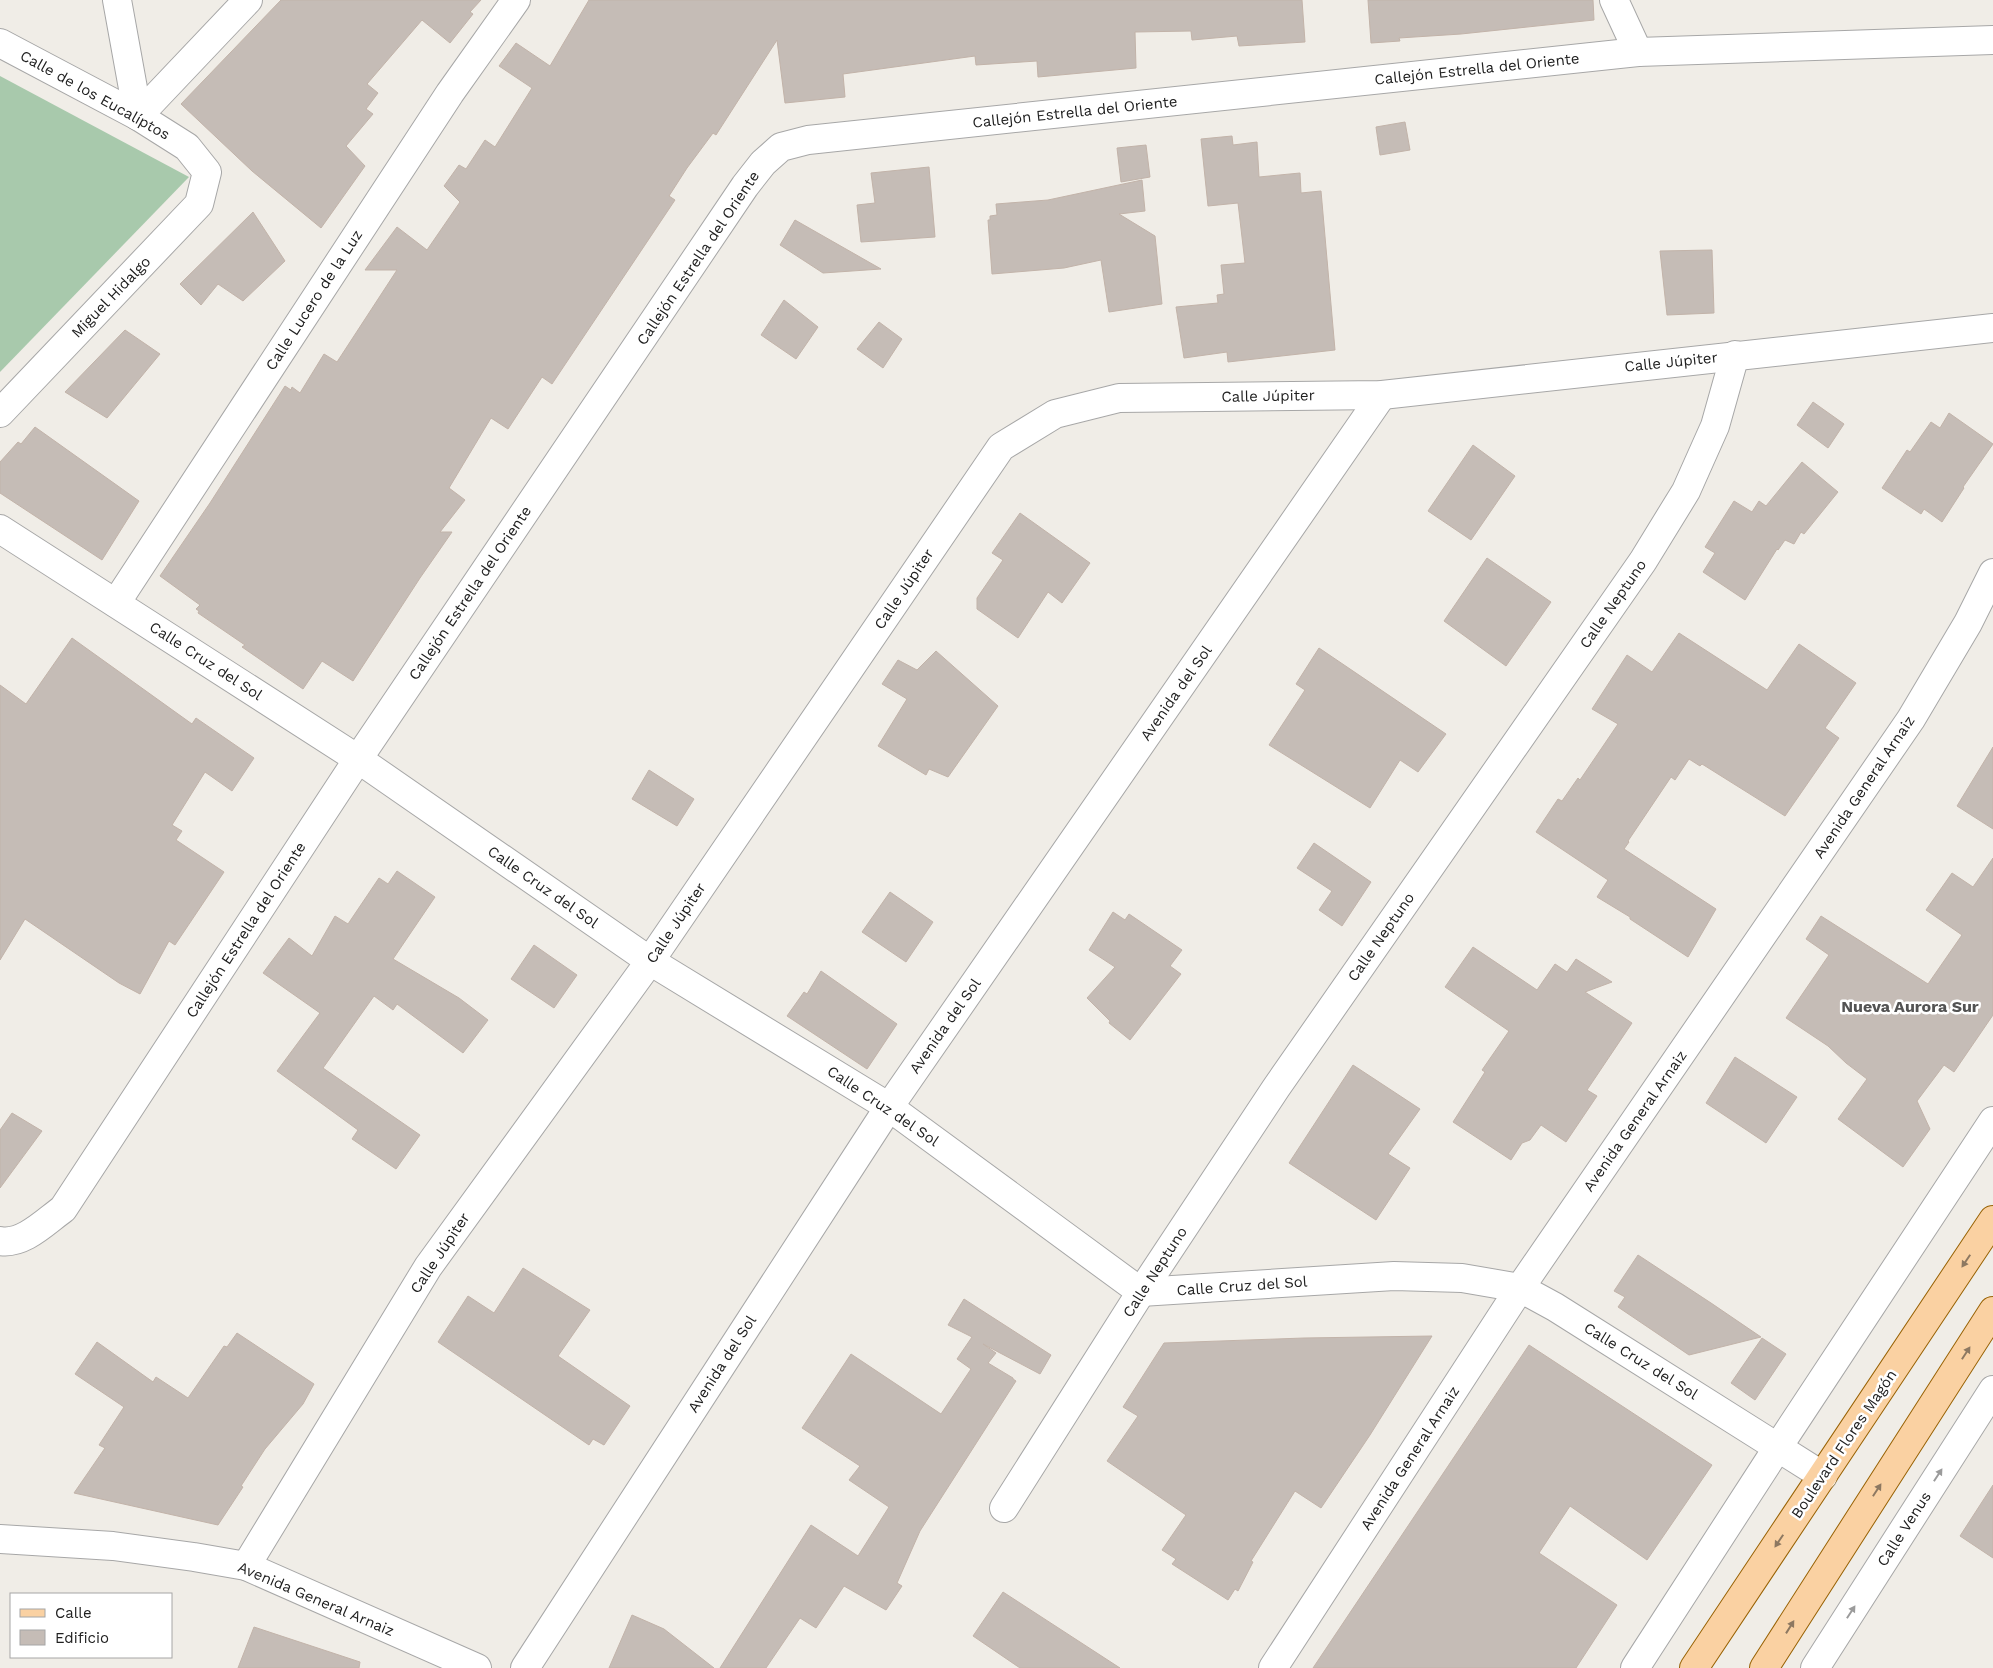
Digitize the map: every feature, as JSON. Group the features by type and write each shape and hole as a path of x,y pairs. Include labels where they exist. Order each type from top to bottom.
{"main road":[{"name":"Boulevard Flores Magón","path":"1694,1668 1993,1220"},
{"path":"1764,1668 1993,1311"}],"street":[{"path":"117,0 138,116"},
{"path":"138,116 248,0"},
{"name":"Calle Lucero de la Luz","path":"116,603 450,93 516,0"},
{"path":"1614,0 1638,52"},
{"name":"Callejón Estrella del Oriente","path":"5,1242 31,1233 63,1209 358,759 745,186 763,163 781,147 818,139 1638,52 1993,40"},
{"name":"Calle de los Eucalíptos","path":"0,43 138,116 186,147 206,172"},
{"name":"Miguel Hidalgo","path":"0,414 199,204 206,172"},
{"name":"Calle Júpiter","path":"246,1566 428,1267 650,961 1001,447 1055,414 1120,398 1382,395 1993,328"},
{"name":"Calle Neptuno","path":"1004,1508 1141,1292 1276,1088 1643,561 1686,491 1712,434 1736,355"},
{"name":"Avenida del Sol","path":"525,1668 889,1107 1382,395"},
{"name":"Calle Cruz del Sol","path":"0,529 358,759 650,961 889,1107 1141,1292 1394,1276 1462,1278 1520,1288 1555,1307 1823,1476"},
{"name":"Avenida General Arnaiz","path":"1273,1668 1520,1288 1911,719 1968,623 1993,572"},
{"path":"1635,1668 1778,1447 1993,1122"},
{"name":"Calle Venus","path":"1815,1668 1990,1402"},
{"name":"Avenida General Arnaiz","path":"0,1539 113,1546 194,1556 246,1566 477,1668"}],"green space":[{"path":"0,76 189,177 0,372"}],"building":[{"path":"281,0 481,0 470,12 473,14 450,43 422,20 367,84 378,93 366,109 373,114 346,146 365,166 321,228 252,171 181,104"},
{"path":"589,0 1302,0 1305,42 1239,46 1237,36 1192,40 1191,31 1135,32 1136,68 1038,77 1037,61 976,65 975,56 843,74 845,97 785,103 777,40 716,135 713,133 687,168 669,196 675,200 552,384 542,377 508,429 491,418 449,488 465,500 440,532 452,532 353,681 322,661 303,689 242,647 245,645 198,613 199,611 196,609 200,605 160,576 210,503 285,386 291,390 292,387 300,393 324,354 337,362 397,270 365,270 397,227 427,250 460,202 444,186 459,165 466,169 485,140 495,147 532,88 499,66 516,43 550,66"},
{"path":"1368,0 1593,0 1594,20 1461,34 1399,38 1400,41 1371,43"},
{"path":"1405,122 1410,150 1380,155 1376,127"},
{"path":"1232,136 1233,145 1257,142 1259,177 1300,173 1301,193 1321,191 1335,350 1228,362 1227,352 1184,358 1176,307 1218,303 1217,295 1224,294 1221,265 1245,263 1238,203 1208,206 1201,139"},
{"path":"1146,145 1150,177 1121,182 1117,148"},
{"path":"929,167 935,237 861,242 857,205 875,203 871,173"},
{"path":"1142,180 1145,211 1119,214 1155,236 1162,304 1109,312 1101,260 1064,268 992,274 988,220 990,220 990,216 997,215 996,204 1048,200"},
{"path":"253,212 285,261 243,301 218,284 201,305 180,284"},
{"path":"795,220 881,269 823,273 780,245"},
{"path":"1712,250 1714,313 1667,315 1660,251"},
{"path":"784,300 818,327 796,359 761,335"},
{"path":"879,322 902,339 883,368 857,349"},
{"path":"125,330 160,354 107,418 65,392"},
{"path":"1813,402 1844,424 1828,448 1797,425"},
{"path":"1949,413 1993,444 1963,487 1942,522 1924,509 1921,514 1882,488 1907,450 1910,452 1931,422 1940,428"},
{"path":"35,427 139,501 102,560 0,493 0,462 18,442 21,444"},
{"path":"1473,445 1515,476 1471,540 1428,511"},
{"path":"1802,462 1838,492 1804,534 1801,532 1794,544 1785,540 1777,549 1745,600 1703,572 1715,553 1705,547 1734,501 1752,512 1759,501 1766,506"},
{"path":"1020,513 1090,563 1062,603 1048,592 1018,638 977,609 977,598 1003,560 992,553"},
{"path":"1487,558 1551,602 1506,666 1444,621"},
{"path":"1679,633 1767,690 1799,644 1856,683 1825,728 1839,738 1785,816 1702,764 1700,766 1689,759 1675,780 1671,777 1628,841 1624,849 1716,909 1688,957 1597,897 1608,880 1536,832 1558,799 1562,801 1578,778 1580,780 1618,724 1592,709 1627,655 1652,672"},
{"path":"72,638 192,724 196,718 254,758 232,791 205,772 172,825 182,831 176,840 224,872 175,945 169,941 140,994 119,983 25,919 0,960 0,685 26,704"},
{"path":"1319,648 1446,734 1418,772 1400,760 1370,808 1269,745 1305,690 1296,684"},
{"path":"936,651 998,706 948,777 929,769 926,775 878,746 907,699 882,684 898,660 917,670"},
{"path":"1993,747 1993,829 1957,806"},
{"path":"649,770 694,799 677,826 632,799"},
{"path":"1314,843 1371,882 1342,926 1319,910 1332,891 1297,868"},
{"path":"1993,858 1993,1015 1954,1072 1944,1065 1917,1101 1930,1129 1903,1167 1838,1119 1867,1079 1828,1046 1786,1018 1829,955 1806,939 1821,916 1928,984 1962,935 1926,910 1952,873 1973,887"},
{"path":"397,871 435,897 393,959 459,998 488,1020 463,1053 397,1004 393,1010 374,996 323,1068 420,1135 396,1169 352,1139 358,1130 277,1071 320,1013 263,973 289,938 312,956 335,916 348,924 379,878 388,884"},
{"path":"890,892 933,922 906,962 862,932"},
{"path":"1113,912 1125,920 1129,914 1182,950 1170,966 1181,974 1130,1040 1109,1023 1110,1021 1087,998 1115,967 1089,950"},
{"path":"534,945 577,975 554,1008 511,979"},
{"path":"1473,947 1537,990 1555,964 1567,972 1576,959 1612,982 1585,992 1632,1023 1587,1090 1597,1096 1566,1142 1541,1125 1530,1140 1522,1143 1511,1160 1453,1122 1485,1072 1482,1070 1509,1031 1445,987"},
{"path":"821,971 897,1024 867,1069 787,1016 804,992 807,994"},
{"path":"1735,1057 1797,1097 1766,1143 1706,1103"},
{"path":"1353,1065 1420,1109 1388,1154 1410,1168 1376,1220 1289,1163"},
{"path":"12,1113 42,1131 0,1188 0,1130"},
{"path":"1638,1255 1761,1337 1689,1355 1618,1307 1625,1297 1614,1291"},
{"path":"523,1268 590,1310 558,1356 630,1406 604,1445 593,1439 589,1445 438,1342 468,1296 494,1313"},
{"path":"964,1299 1051,1355 1040,1374 983,1344 996,1353 988,1363 1016,1381 920,1531 897,1583 902,1586 886,1610 844,1586 816,1628 800,1618 766,1668 720,1668 811,1525 858,1556 889,1507 849,1480 860,1466 802,1428 851,1354 941,1414 971,1369 957,1359 972,1337 948,1325"},
{"path":"237,1333 314,1384 303,1404 265,1449 218,1525 74,1493 105,1448 99,1445 124,1407 75,1374 97,1342 153,1382 156,1377 188,1398 224,1346 227,1347"},
{"path":"1432,1336 1370,1435 1321,1508 1295,1491 1251,1561 1253,1562 1238,1591 1235,1589 1228,1600 1172,1564 1176,1559 1162,1550 1186,1515 1107,1461 1138,1416 1123,1407 1164,1343"},
{"path":"1762,1338 1786,1354 1755,1400 1731,1383"},
{"path":"1529,1345 1712,1465 1647,1560 1570,1506 1539,1553 1617,1605 1576,1668 1313,1668"},
{"path":"1993,1485 1993,1558 1960,1536"},
{"path":"1003,1592 1120,1668 1020,1668 973,1636"},
{"path":"632,1615 664,1629 714,1668 609,1668"},
{"path":"254,1627 360,1662 359,1668 238,1668"}],"district":[{"name":"Nueva Aurora Sur","path":"1910,1006"}]}
